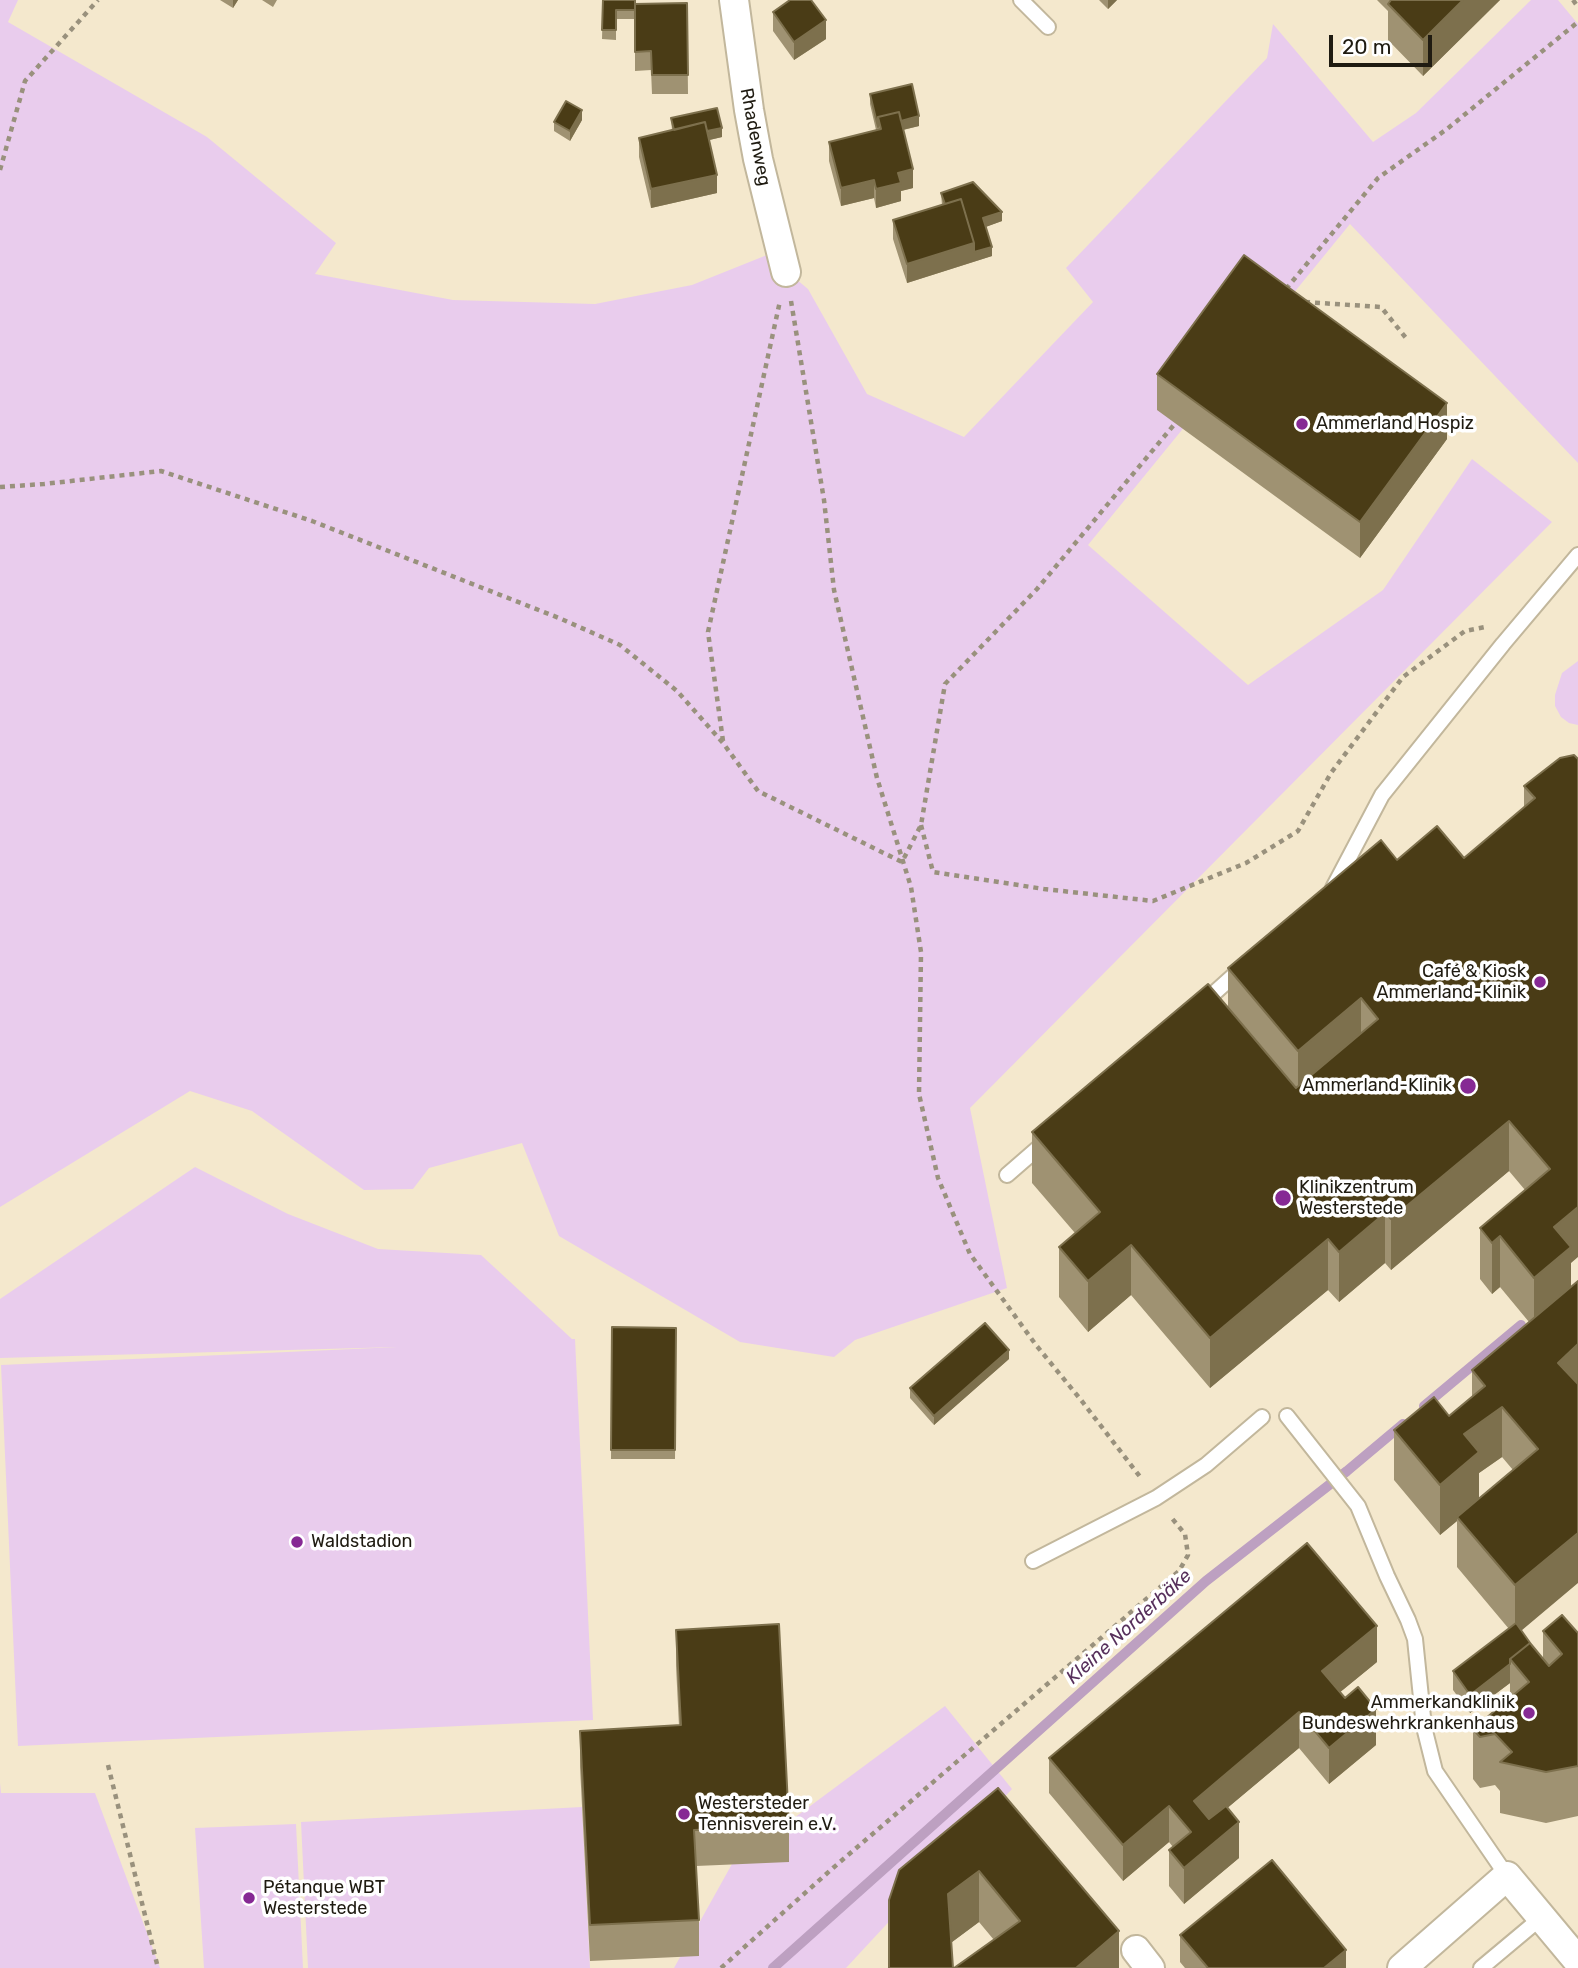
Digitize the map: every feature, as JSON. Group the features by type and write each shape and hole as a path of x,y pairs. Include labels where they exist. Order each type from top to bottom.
{"street":[{"name":"Rhadenweg","path":"734,0 758,159 786,272"},
{"path":"1402,1968 1507,1877 1578,1961"}],"lane":[{"path":"1021,0 1048,27"},
{"path":"1325,895 1335,886 1382,795 1503,643 1578,555"},
{"path":"1192,1013 1253,958"},
{"path":"1007,1175 1059,1130"},
{"path":"1287,1416 1357,1506 1415,1639 1424,1727 1435,1770 1507,1877"},
{"path":"1033,1561 1156,1498 1206,1465 1262,1417"},
{"path":"1481,1968 1542,1917"}],"path":[{"path":"0,170 25,81 98,0"},
{"path":"1573,0 1578,7"},
{"path":"1285,290 1378,178 1447,129 1578,22"},
{"path":"723,743 708,632 786,272"},
{"path":"721,1968 744,1945 1179,1571 1188,1555 1185,1534 1036,1345 970,1254 938,1178 919,1094 920,952 911,887 877,778 834,590 824,500 786,272"},
{"path":"1303,302 1381,307 1406,338"},
{"path":"902,862 920,825 945,684 1037,589 1182,415"},
{"path":"0,487 161,471 312,521 559,618 620,645 677,691 723,743 758,791 902,862"},
{"path":"920,825 933,872 1044,889 1153,901 1245,863 1298,831 1331,773 1403,677 1465,631 1491,625"},
{"path":"108,1765 158,1968"}],"shaded area":[{"path":"0,0 18,0 8,22 207,137 336,243 315,274 453,300 595,304 692,285 767,255 808,289 867,394 964,437 1093,302 1066,268 1267,58 1273,24 1373,142 1416,113 1531,0 1558,0 1578,24 1578,463 1350,224 1088,545 1248,685 1383,590 1472,459 1552,522 970,1108 1007,1288 855,1340 834,1357 740,1342 559,1236 522,1143 429,1168 413,1189 364,1190 252,1111 190,1091 0,1207"},
{"path":"1578,661 1578,725 1561,717 1555,706 1555,695 1562,673"},
{"name":"Waldstadion","path":"195,1167 288,1214 378,1249 481,1255 575,1339 593,1720 18,1746 1,1365 397,1347 0,1358 0,1299"},
{"path":"945,1706 1012,1789 846,1968 674,1968 732,1864"},
{"path":"0,1783 1,1793 95,1793 160,1968 0,1968"},
{"path":"582,1807 590,1968 308,1968 301,1822"},
{"name":"Pétanque WBT Westerstede","path":"296,1824 303,1968 204,1968 195,1828"}],"building":[{"path":"603,0 635,0 635,10 616,10 616,30 602,30"},
{"path":"790,0 811,0 826,20 794,42 773,12"},
{"path":"1391,0 1463,0 1423,40 1388,4"},
{"path":"687,3 688,75 652,75 651,51 635,52 635,4"},
{"path":"912,84 919,116 901,121 899,112 878,117 878,127 870,94"},
{"path":"566,101 582,110 570,131 554,122"},
{"path":"717,108 722,128 707,131 705,122 674,130 671,118"},
{"path":"899,112 913,169 898,173 901,183 876,189 874,180 841,188 829,142 881,129 878,117"},
{"path":"705,122 717,175 651,189 639,138"},
{"path":"973,182 1002,212 983,218 992,247 974,252 974,243 961,199 945,204 941,193"},
{"path":"961,199 974,243 907,264 893,220"},
{"name":"Ammerland Hospiz","path":"1244,255 1447,403 1360,522 1157,374"},
{"name":"Ammerland-Klinik","path":"1574,755 1578,759 1578,1207 1554,1227 1571,1247 1534,1278 1500,1236 1492,1243 1480,1228 1550,1169 1509,1121 1391,1219 1385,1213 1339,1252 1328,1239 1210,1338 1131,1245 1088,1281 1059,1247 1100,1212 1032,1132 1208,984 1296,1088 1378,1019 1361,998 1298,1051 1228,968 1381,840 1397,860 1437,826 1464,858 1535,798 1524,786 1560,758"},
{"path":"1578,1281 1578,1344 1558,1363 1578,1384 1578,1533 1515,1585 1457,1517 1538,1449 1502,1407 1464,1434 1479,1452 1440,1485 1394,1430 1434,1397 1449,1416 1485,1386 1472,1370"},
{"path":"985,1323 1009,1350 934,1416 910,1388"},
{"path":"612,1327 676,1328 675,1450 611,1450"},
{"path":"1307,1543 1377,1626 1322,1671 1345,1698 1358,1687 1376,1709 1329,1748 1299,1712 1194,1801 1209,1819 1226,1806 1239,1822 1184,1868 1169,1850 1191,1832 1169,1806 1123,1845 1049,1758"},
{"path":"1562,1615 1578,1633 1578,1766 1546,1772 1500,1762 1512,1752 1495,1734 1480,1737 1473,1729 1529,1682 1510,1659 1530,1643 1549,1666 1562,1654 1543,1631"},
{"path":"1516,1623 1533,1647 1530,1643 1510,1659 1510,1664 1470,1695 1453,1671"},
{"name":"Westersteder Tennisverein e.V.","path":"779,1624 789,1826 694,1830 699,1920 590,1925 580,1731 681,1725 676,1630"},
{"path":"998,1788 1119,1931 1076,1968 954,1968 1020,1921 979,1871 948,1894 953,1968 889,1968 889,1900 899,1870"},
{"path":"1272,1860 1346,1950 1324,1968 1208,1968 1180,1935"}],"waterway":[{"name":"Kleine Norderbäke","path":"1424,1406 1521,1325"},
{"name":"Kleine Norderbäke","path":"773,1968 1206,1581 1403,1424"}],"place":[{"name":"Ammerland Hospiz","path":"1302,424"},
{"name":"Café & Kiosk Ammerland-Klinik","path":"1540,982"},
{"name":"Ammerland-Klinik","path":"1468,1086"},
{"name":"Klinikzentrum Westerstede","path":"1283,1198"},
{"name":"Waldstadion","path":"297,1542"},
{"name":"Ammerkandklinik Bundeswehrkrankenhaus","path":"1529,1713"},
{"name":"Westersteder Tennisverein e.V.","path":"684,1814"},
{"name":"Pétanque WBT Westerstede","path":"249,1898"}]}
